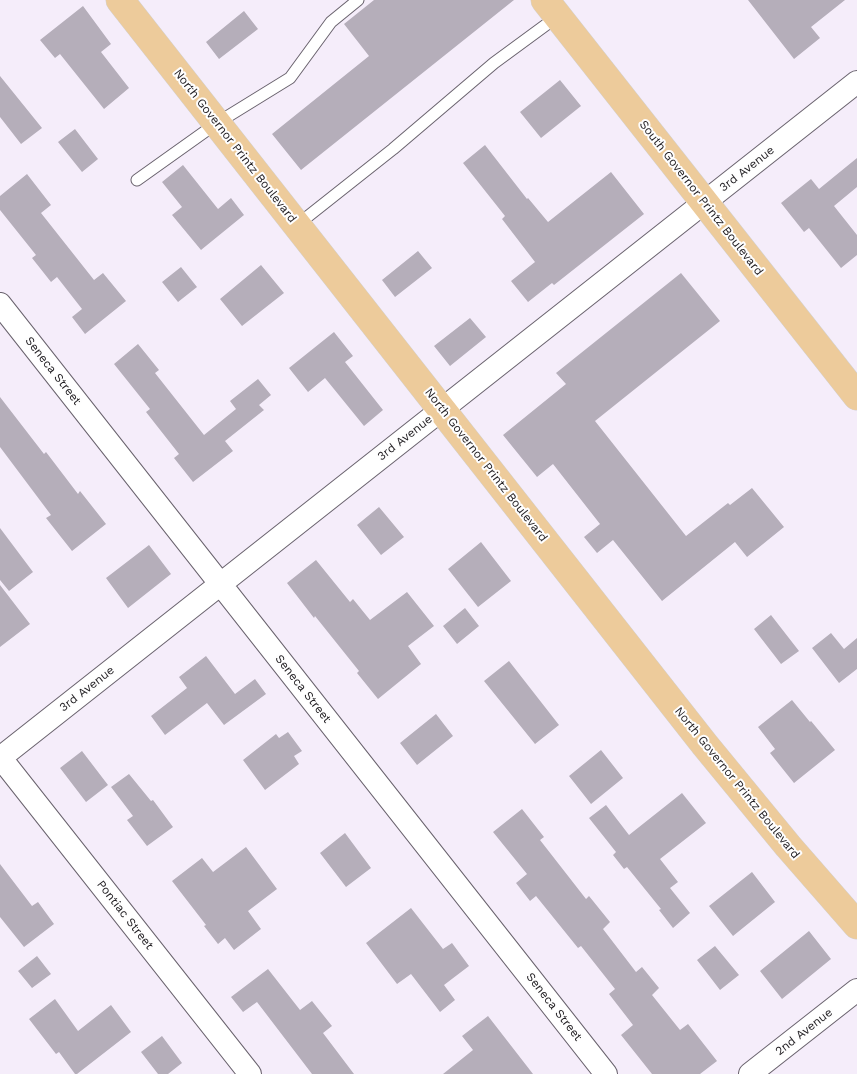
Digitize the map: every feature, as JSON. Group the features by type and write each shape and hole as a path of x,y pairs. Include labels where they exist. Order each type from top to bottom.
{"main road":[{"name":"North Governor Printz Boulevard","path":"120,0 710,751 788,846 857,925"},
{"name":"South Governor Printz Boulevard","path":"552,8 857,396"}],"street":[{"name":"3rd Avenue","path":"0,757 857,82"},
{"name":"Seneca Street","path":"0,304 606,1074"},
{"name":"Pontiac Street","path":"0,757 250,1074"},
{"name":"2nd Avenue","path":"750,1074 857,990"}],"lane":[{"path":"136,180 217,123 290,78 331,22 358,0"},
{"path":"297,225 494,64 552,8"}],"building":[{"path":"374,0 514,0 301,170 272,134 369,56 344,24"},
{"path":"748,0 845,0 811,27 820,38 794,59"},
{"path":"83,6 111,44 101,52 129,88 104,109 60,54 55,58 40,40"},
{"path":"244,11 258,29 219,59 206,42"},
{"path":"0,76 42,128 21,144 0,117"},
{"path":"560,80 581,106 541,138 520,112"},
{"path":"75,129 98,159 82,172 58,142"},
{"path":"485,145 527,199 548,222 611,172 644,214 554,285 552,283 528,302 511,281 535,262 502,219 505,216 463,163"},
{"path":"857,158 857,187 834,206 857,235 857,255 841,268 809,228 804,232 781,203 811,179 819,189"},
{"path":"183,165 218,209 231,198 244,215 201,250 172,215 182,207 162,182"},
{"path":"27,174 51,205 41,213 94,280 103,273 126,301 85,334 72,317 82,309 57,277 51,282 32,258 36,255 0,210 0,196"},
{"path":"418,251 432,268 395,297 382,280"},
{"path":"261,265 284,293 242,326 220,299"},
{"path":"181,267 197,287 178,302 162,282"},
{"path":"681,273 720,321 595,421 686,536 728,503 730,505 752,488 784,527 747,557 735,542 662,601 613,540 597,553 584,537 600,524 553,464 537,477 503,435 566,384 556,373"},
{"path":"470,318 486,337 450,366 434,346"},
{"path":"334,332 353,356 345,362 383,410 364,426 325,378 308,392 289,368"},
{"path":"138,344 159,370 155,373 204,435 236,409 230,401 258,379 271,395 259,405 264,410 225,441 233,451 193,482 174,458 179,454 146,412 150,409 114,364"},
{"path":"0,397 44,454 46,452 78,494 80,491 106,524 72,551 46,518 51,515 0,447"},
{"path":"379,507 404,537 381,555 357,525"},
{"path":"0,528 33,572 9,591 0,580"},
{"path":"481,542 511,581 478,607 448,569"},
{"path":"149,545 171,574 128,608 106,578"},
{"path":"316,560 350,602 353,599 370,620 407,592 434,626 408,646 421,664 378,699 357,673 359,671 287,583"},
{"path":"0,585 30,624 0,647"},
{"path":"465,608 479,626 457,644 443,626"},
{"path":"771,615 799,651 781,664 754,629"},
{"path":"831,633 844,649 857,638 857,669 839,683 812,648"},
{"path":"206,656 235,694 255,679 266,694 224,725 207,703 165,735 151,716 187,688 179,677"},
{"path":"509,661 559,725 535,744 484,681"},
{"path":"792,700 835,750 794,783 770,753 775,749 758,727"},
{"path":"436,714 453,736 417,765 400,743"},
{"path":"288,732 302,751 294,756 299,764 265,790 243,760 276,734 279,738"},
{"path":"601,750 623,778 591,804 569,776"},
{"path":"82,751 108,785 86,802 60,768"},
{"path":"129,774 151,801 153,800 173,827 147,846 127,820 133,816 111,787"},
{"path":"682,793 706,823 660,859 678,882 670,888 690,913 673,928 659,910 661,909 627,867 624,869 613,855 616,852 589,818 606,805 629,835"},
{"path":"522,809 544,837 540,840 586,899 589,896 610,922 603,929 636,972 642,967 659,988 652,995 680,1030 688,1024 717,1061 700,1074 652,1074 621,1035 633,1025 609,994 615,989 581,946 578,948 536,896 530,901 516,883 527,874 493,832"},
{"path":"345,833 371,868 346,887 320,853"},
{"path":"246,847 277,889 248,911 261,929 234,950 225,938 218,944 204,926 206,925 172,881 202,858 213,872"},
{"path":"0,864 32,906 38,902 54,924 24,947 0,917"},
{"path":"752,872 775,902 733,936 709,906"},
{"path":"411,908 443,949 452,943 469,966 444,985 455,1000 440,1012 411,974 397,984 366,943"},
{"path":"809,931 831,959 782,999 760,971"},
{"path":"715,946 739,975 720,990 697,960"},
{"path":"37,956 51,974 32,988 18,971"},
{"path":"268,969 300,1010 312,1001 332,1026 323,1033 354,1074 312,1074 257,1002 243,1012 231,997"},
{"path":"55,999 78,1031 111,1005 131,1032 75,1074 59,1052 56,1054 29,1019"},
{"path":"488,1016 533,1074 443,1074 473,1050 462,1036"},
{"path":"162,1036 182,1063 168,1074 158,1074 141,1052"}]}
